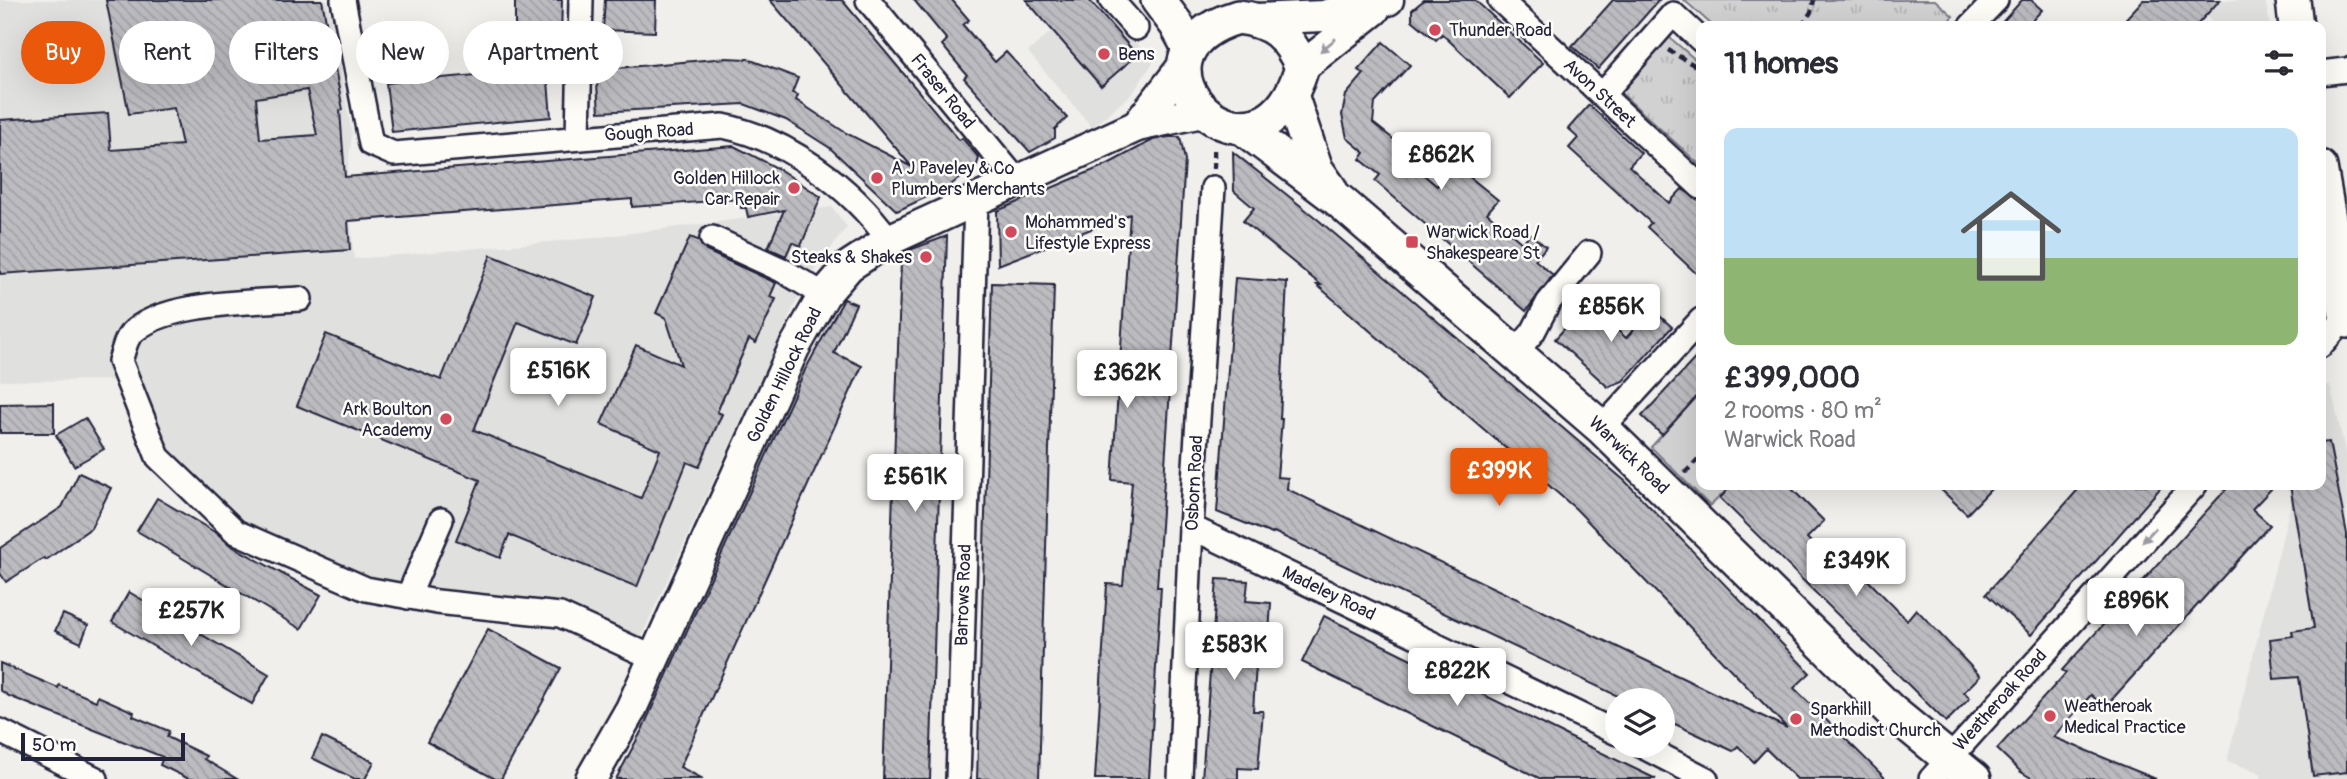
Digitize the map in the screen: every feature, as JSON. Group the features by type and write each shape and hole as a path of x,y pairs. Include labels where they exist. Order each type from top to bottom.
{"highway":[{"path":"1158,0 1176,24 1186,57 1186,85 1202,111 1217,122 1242,127 1276,114 1292,98 1302,67 1292,43 1276,27 1237,12 1219,22 1186,57"},
{"path":"2293,0 2295,21"},
{"name":"Warwick Road","path":"1292,98 1316,169 1336,198"},
{"name":"Warwick Road","path":"1242,127 1336,198 1602,428 1770,596 1891,711 1939,769 1974,779"},
{"path":"2326,201 2347,319"}],"main road":[{"path":"1237,12 1324,16 1389,0"},
{"path":"1302,67 1354,23 1389,0"},
{"name":"Golden Hillock Road","path":"1137,125 1186,57"},
{"name":"Golden Hillock Road","path":"592,779 631,709 794,348 824,295 849,266 889,240 1137,125 1202,111"}],"street":[{"name":"Gough Road","path":"343,0 371,144 394,154 723,126 748,131 788,151 849,194 872,216 889,240"},
{"path":"578,137 581,0"},
{"name":"Fraser Road","path":"868,0 1018,182"},
{"path":"1111,0 1136,29"},
{"name":"Avon Street","path":"1500,0 1696,182"},
{"path":"1976,21 1996,0"},
{"path":"1602,95 1673,14 1696,35"},
{"path":"2326,72 2347,70"},
{"name":"Osborn Road","path":"1181,779 1191,527 1217,262 1213,187"},
{"name":"Barrows Road","path":"958,779 976,201"},
{"path":"712,239 782,270 824,295"},
{"path":"1516,352 1532,332 1548,303 1589,254"},
{"path":"300,299 211,305 180,311 147,324 130,336 120,361 158,457 236,532 366,589 408,597 560,615 654,658"},
{"path":"2326,340 2347,319"},
{"path":"1602,428 1696,325"},
{"name":"Weatheroak Road","path":"1939,769 2190,490"},
{"path":"408,597 441,520"},
{"name":"Madeley Road","path":"1191,527 1605,727"},
{"path":"0,731 96,779"},
{"path":"1665,758 1706,779"}],"path":[{"path":"1805,21 1814,0"},
{"path":"1650,40 1696,66"}],"shaded area":[{"name":"Ark Boulton Academy","path":"0,0 327,0 331,21 229,21 229,84 342,84 342,80 352,133 347,177 354,259 593,238 832,207 847,227 805,283 641,637 572,607 364,577 244,526 163,445 138,392 141,380 0,381"},
{"path":"1086,0 1095,0 1154,61 1132,94 1092,127 1028,52"},
{"path":"2191,0 2265,0 2269,21 2212,21"},
{"path":"2330,384 2347,459 2347,779 2260,779 2262,775 2255,771 2227,761 2293,495 2288,490 2326,490 2326,386"}],"green space":[{"path":"1684,0 1935,0 1953,16 1948,21 1707,21"},
{"path":"1669,37 1696,60 1696,161 1621,93"},
{"path":"1696,398 1696,490 1727,490 1710,506 1651,447"}],"building":[{"path":"106,0 322,0 326,21 229,21 229,84 338,84 343,110 340,111 345,177 734,146 779,169 821,197 801,246 792,242 786,256 768,248 784,210 748,217 746,208 741,208 740,199 632,207 632,199 348,221 350,250 0,274 0,120 108,113 111,150 182,145 174,108 129,114 123,84 215,84 215,21 119,21 119,64","holes":["307,90 317,135 260,139 256,98"]},
{"path":"515,0 562,0 561,21 515,21"},
{"path":"605,0 656,0 655,32 623,31 623,21 604,21"},
{"path":"770,0 842,0 959,140 962,138 979,158 977,165 948,187 897,211 830,148 786,120 744,104 599,112 597,84 623,84 623,68 726,58 748,59 798,78 792,93 798,95 796,100 846,133 912,167"},
{"path":"914,0 952,0 969,20 963,25 995,62 1006,52 1067,118 1055,129 1055,138 1030,152 964,78 967,75 942,45 947,40"},
{"path":"1026,0 1089,0 1137,55 1101,86"},
{"path":"1424,0 1475,0 1543,63 1510,98 1442,34 1436,40 1412,20 1412,10"},
{"path":"1613,0 1659,0 1598,69 1572,46"},
{"path":"2022,0 2031,0 2042,10 2032,21 2003,21"},
{"path":"2143,0 2220,0 2201,21 2124,21"},
{"path":"1383,42 1410,65 1375,103 1373,123 1402,146 1398,153 1437,186 1455,165 1498,200 1487,213 1522,243 1530,234 1546,247 1535,260 1553,275 1526,311 1375,181 1380,175 1360,159 1365,153 1347,138 1342,115 1346,95 1364,74 1358,70"},
{"path":"463,76 463,84 548,84 551,117 392,132 386,84 449,84 449,77"},
{"path":"1589,105 1641,153 1629,166 1669,203 1682,189 1696,198 1696,273 1647,227 1651,223 1569,148 1578,138 1568,129"},
{"path":"1180,137 1185,160 1157,587 1161,587 1149,779 1095,779 1107,584 1123,585 1132,482 1112,480 1130,214 998,265 997,211 1108,164 1153,140"},
{"path":"1233,152 1316,218 1625,481 1810,673 1794,688 1886,779 1797,779 1766,749 1754,762 1738,746 1733,751 1675,724 1675,688 1605,690 1274,532 1272,534 1217,512 1235,278 1287,282 1277,477 1288,478 1287,489 1787,728 1576,509 1317,285 1321,285 1243,221 1254,208 1234,191"},
{"path":"947,236 930,779 883,779 901,262 907,251"},
{"path":"690,237 698,240 706,251 776,283 770,297 776,299 756,343 749,339 717,412 722,414 699,467 687,462 637,587 509,535 500,558 456,540 480,480 297,406 326,334 441,380 491,255 596,297 576,345 518,322 474,430 641,498 660,450 601,424 636,345 681,365 666,318 656,313"},
{"path":"992,283 1054,285 1039,779 977,779"},
{"path":"844,299 856,304 834,353 862,366 680,767 703,779 616,779 642,730 805,370"},
{"path":"1588,303 1626,338 1652,309 1672,327 1623,381 1608,387 1555,339"},
{"path":"1696,357 1696,398 1662,435 1642,416"},
{"path":"54,403 54,433 0,433 0,404"},
{"path":"85,418 104,449 74,466 56,435"},
{"path":"2326,442 2329,442 2347,534 2347,772 2313,776 2299,677 2274,679 2270,639 2293,636 2292,631 2314,628 2291,490 2326,490"},
{"path":"79,473 111,488 91,528 46,560 44,558 6,582 0,573 0,548 62,507"},
{"path":"1727,490 1793,490 1824,521 1807,538 1834,566 1844,556 1907,620 1916,609 1980,676 1964,692 1970,698 1946,722 1720,498"},
{"path":"1941,490 1990,490 1967,514"},
{"path":"2078,490 2159,490 2031,635 1986,594"},
{"path":"2225,490 2270,490 2252,509 2270,525 2105,707 2091,695 2053,737 2156,779 2033,779 2021,772 1997,749 2066,673 2062,670"},
{"path":"157,498 218,534 230,545 321,595 301,629 137,531"},
{"path":"1217,579 1248,581 1246,601 1271,603 1268,650 1257,649 1253,711 1263,711 1258,769 1238,768 1238,779 1202,779"},
{"path":"129,592 269,674 252,704 112,622"},
{"path":"63,614 88,625 81,643 55,631"},
{"path":"1324,616 1605,754 1605,758 1613,758 1656,779 1541,779 1302,662"},
{"path":"488,629 561,668 501,779 495,779 427,742"},
{"path":"0,663 58,688 59,685 96,701 98,696 134,712 133,716 169,731 167,737 206,756 204,759 237,779 189,779 160,765 163,757 9,696 0,690"},
{"path":"322,737 374,762 365,779 355,779 312,758"}],"place":[{"name":"Thunder Road","path":"1435,30"},
{"name":"Bens","path":"1104,54"},
{"name":"A J Paveley & Co Plumbers Merchants","path":"877,178"},
{"name":"Golden Hillock Car Repair","path":"794,188"},
{"name":"Mohammed's Lifestyle Express","path":"1011,232"},
{"name":"Warwick Road / Shakespeare St","path":"1412,242"},
{"name":"Steaks & Shakes","path":"926,257"},
{"name":"Ark Boulton Academy","path":"446,419"},
{"name":"Weatheroak Medical Practice","path":"2050,716"},
{"name":"Sparkhill Methodist Church","path":"1796,719"}]}
